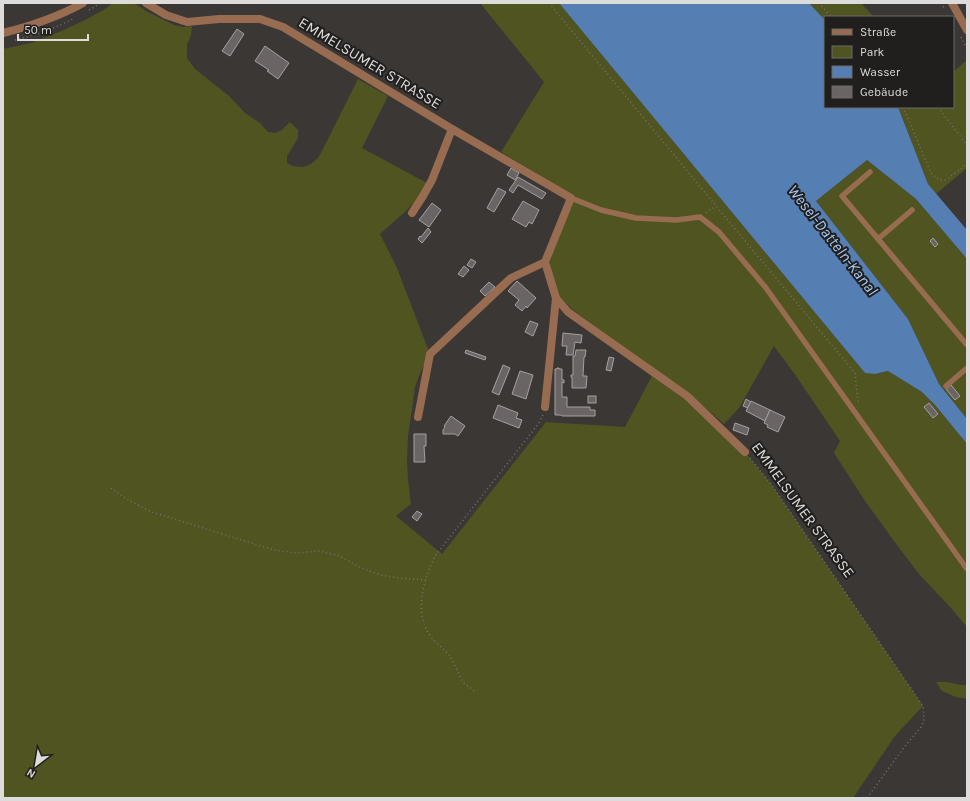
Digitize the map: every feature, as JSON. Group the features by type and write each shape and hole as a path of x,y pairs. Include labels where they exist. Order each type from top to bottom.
{"street":[{"path":"3,33 45,21 83,3"},
{"name":"EMMELSUMER STRASSE","path":"146,3 157,6 166,15 187,22 219,19 260,19 283,27 452,129 571,198"},
{"path":"952,3 967,30"},
{"path":"412,213 432,180 452,129"},
{"path":"418,417 430,354 512,278 545,262 571,198"},
{"name":"EMMELSUMER STRASSE","path":"545,262 556,298 545,407"},
{"name":"EMMELSUMER STRASSE","path":"556,298 568,312 687,396 745,452"}],"lane":[{"path":"870,172 842,196 967,345"},
{"path":"571,198 601,210 636,218 676,220 700,217 719,232 766,288 967,569"},
{"path":"878,239 912,210"},
{"path":"946,386 967,368"}],"path":[{"path":"549,3 855,373 858,402"},
{"path":"818,3 830,16"},
{"path":"903,108 931,173 935,177 939,180 946,180 967,164"},
{"path":"939,108 967,145"},
{"path":"700,217 716,206"},
{"path":"474,691 465,684 451,657 432,638 423,620 421,607 427,572 435,556 539,423 545,407"},
{"name":"EMMELSUMER STRASSE","path":"745,452 771,484 923,706 924,719 922,726 904,746 867,798"},
{"path":"111,488 130,501 152,512 274,550 296,553 319,551 340,556 381,575 426,580"}],"green space":[{"path":"113,3 134,3 146,11 174,25 183,27 192,26 191,35 187,45 187,58 195,69 229,96 245,113 260,123 268,132 275,133 282,130 290,122 298,130 298,138 287,156 287,163 293,166 303,167 311,164 318,158 358,79 388,96 362,148 427,183 422,194 406,211 380,234 397,268 430,354 415,387 408,436 407,460 411,504 396,516 442,554 546,422 625,427 652,376 684,399 721,434 745,452 771,484 923,706 895,736 853,798 3,798 3,49 31,43 59,32 85,20"},
{"path":"480,3 559,3 865,373 875,374 888,371 922,392 935,405 967,444 967,627 919,574 865,501 834,453 840,441 774,346 739,408 724,424 694,398 573,310 561,298 555,288 550,269 550,261 552,252 576,197 501,152 544,82"},
{"path":"809,3 861,3 873,16 824,16 824,19"},
{"path":"967,60 967,168 936,194 928,184 898,108 954,108 954,71"},
{"path":"867,160 916,199 967,259 967,419 939,384 908,319 816,201"},
{"path":"936,682 967,685 967,699 956,697 942,691"}],"water":[{"name":"Wesel-Datteln-Kanal","path":"559,3 809,3 824,19 824,108 898,108 928,184 967,230 967,259 916,199 867,160 816,201 908,319 939,384 967,419 967,444 935,405 922,392 888,371 875,374 865,373"}],"building":[{"path":"237,29 244,34 230,56 222,51"},
{"path":"265,46 289,63 278,79 267,71 269,70 255,61"},
{"path":"511,168 519,173 515,180 507,175"},
{"path":"518,177 546,193 542,199 518,185 513,193 509,190"},
{"path":"498,188 506,192 494,212 487,208"},
{"path":"523,201 539,210 532,224 529,222 526,227 512,219"},
{"path":"432,203 441,210 429,227 419,220"},
{"path":"428,228 431,232 422,243 418,239"},
{"path":"933,238 938,244 935,247 930,241"},
{"path":"471,259 476,262 472,268 467,265"},
{"path":"464,266 469,270 463,277 458,274"},
{"path":"517,281 536,298 527,308 526,306 522,311 515,305 519,300 508,291"},
{"path":"489,282 495,287 485,296 480,291"},
{"path":"530,321 538,324 533,336 525,332"},
{"path":"563,333 582,335 581,343 575,342 573,355 566,355 567,346 562,346"},
{"path":"466,350 486,357 485,360 465,353"},
{"path":"576,350 586,350 583,376 587,376 586,388 572,388 571,375 573,375 573,356 575,356"},
{"path":"609,357 614,358 611,371 606,370"},
{"path":"503,365 510,368 499,395 492,392"},
{"path":"555,369 562,369 562,380 564,380 564,383 562,382 562,397 567,397 567,407 590,407 590,410 595,410 595,416 555,415"},
{"path":"520,371 533,375 526,399 512,394"},
{"path":"951,385 960,396 955,400 946,389"},
{"path":"588,396 596,396 596,403 588,403"},
{"path":"746,399 751,402 748,408 743,406"},
{"path":"751,401 770,410 765,421 746,411"},
{"path":"929,403 938,414 933,418 924,407"},
{"path":"498,405 518,413 516,418 522,420 519,428 493,418"},
{"path":"770,410 785,417 778,432 767,427 768,425 764,423"},
{"path":"451,416 465,426 458,436 455,434 443,434 444,426"},
{"path":"735,423 749,428 747,435 733,430"},
{"path":"414,434 426,434 426,446 424,446 425,462 414,462"},
{"path":"417,511 422,514 417,521 412,517"}]}
